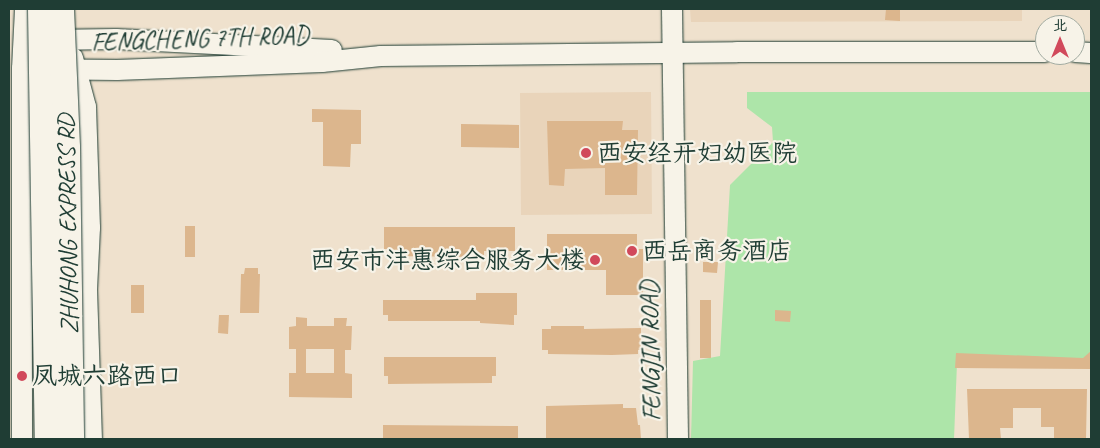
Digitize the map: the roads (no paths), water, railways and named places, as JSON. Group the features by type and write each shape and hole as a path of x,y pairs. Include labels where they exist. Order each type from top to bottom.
{"highway":[{"name":"ZHUHONG EXPRESS RD","path":"41,9 48,439"},
{"name":"ZHUHONG EXPRESS RD","path":"61,9 67,148 72,439"}],"street":[{"path":"22,439 22,41 25,9"},
{"path":"68,9 69,40 75,70 86,107 90,228 87,290 92,439"},
{"name":"FENGJIN ROAD","path":"672,9 678,439"},
{"name":"FENGCHENG 7TH ROAD","path":"22,41 116,39 309,48 381,56"},
{"name":"FENGCHENG 7TH ROAD","path":"22,70 322,62 381,56 673,52 1035,52"}],"place":[{"name":"西安经开妇幼医院","path":"586,153"},
{"name":"西岳商务酒店","path":"632,251"},
{"name":"西安市沣惠综合服务大楼","path":"595,260"},
{"name":"凤城六路西口","path":"22,376"}]}
